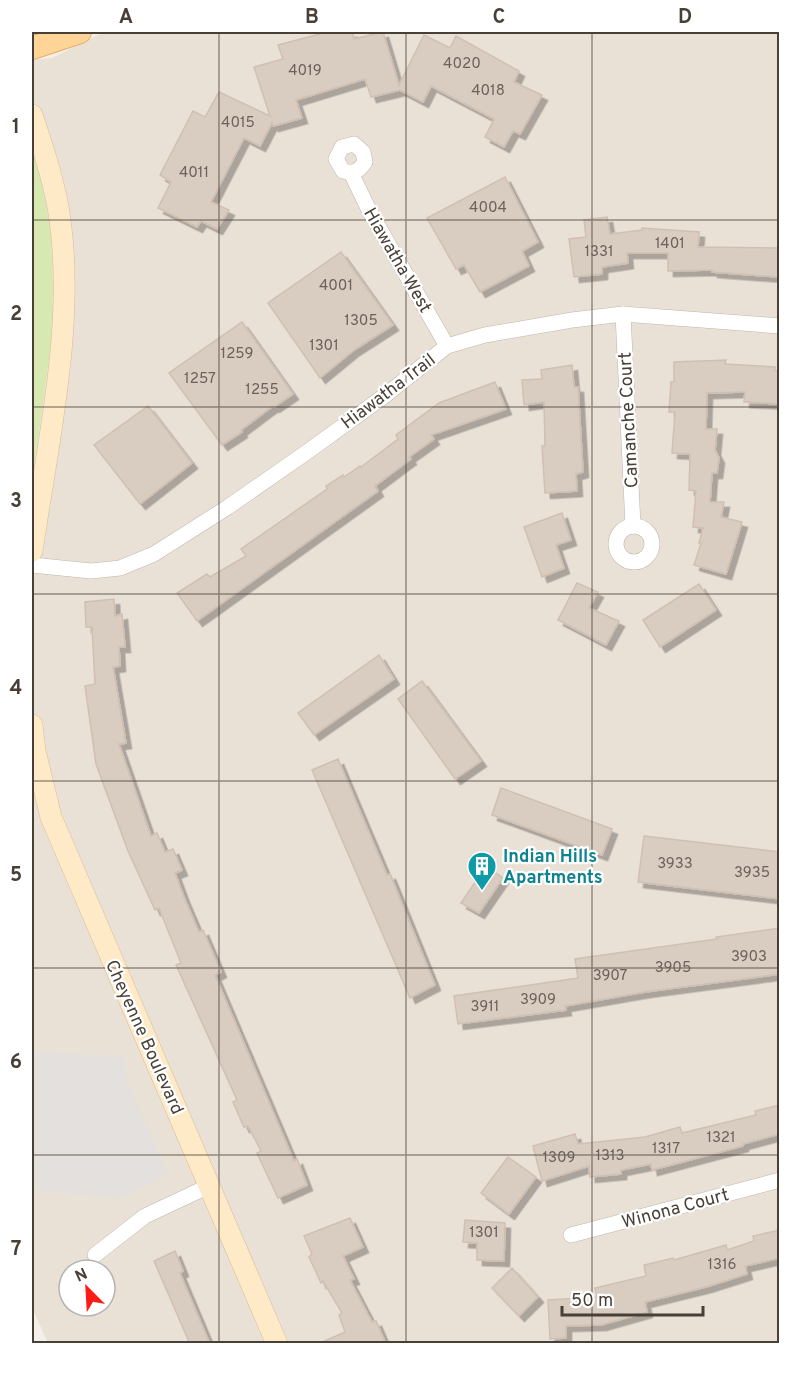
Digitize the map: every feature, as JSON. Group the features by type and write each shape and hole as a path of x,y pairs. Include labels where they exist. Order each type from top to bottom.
{"main road":[{"path":"32,48 80,32"}],"street":[{"path":"32,115 48,162 58,208 64,314 32,551"},
{"name":"Hiawatha West","path":"351,173 370,212 447,346"},
{"name":"Hiawatha Trail","path":"32,565 91,570 110,569 120,568 154,554 228,507 307,452 387,394 447,346 485,335 623,314 780,326"},
{"name":"Camanche Court","path":"623,314 633,525"},
{"name":"Cheyenne Boulevard","path":"32,725 35,751 51,817 277,1344"},
{"name":"Winona Court","path":"571,1235 780,1180"},
{"path":"94,1255 144,1216 209,1186"}],"shaded area":[{"path":"104,32 779,32 779,1343 48,1343 32,1308 32,481 54,324 32,139 32,60 52,58"},
{"path":"32,1052 125,1056 126,1079 168,1174 122,1198 48,1192 32,1186"}],"green space":[{"path":"32,139 39,162 51,237 54,324 32,481"}],"building":[{"path":"327,32 352,32 354,39 383,32 399,85 424,35 450,48 456,36 519,71 514,82 542,95 520,134 513,131 504,147 485,137 494,119 431,86 423,102 400,90 371,97 365,79 296,100 302,118 273,126 272,123 260,146 244,138 211,202 229,210 217,229 201,221 197,227 158,208 171,182 160,175 193,111 205,117 219,92 270,116 254,67 283,59 278,45"},
{"path":"505,177 538,242 522,251 529,266 480,292 464,265 456,269 427,218"},
{"path":"607,217 610,234 642,230 642,228 699,232 698,247 780,248 778,277 712,272 712,270 668,271 668,253 627,253 628,263 602,267 602,274 574,277 569,239 586,237 584,220"},
{"path":"341,252 393,325 354,350 320,378 268,303"},
{"path":"242,322 293,394 273,406 241,430 242,432 222,445 169,373"},
{"path":"726,360 725,364 775,367 775,371 780,371 780,404 744,402 745,392 707,393 706,429 717,429 715,450 719,458 717,473 712,473 710,502 724,502 721,517 742,522 726,574 694,565 703,528 693,527 696,491 689,490 690,454 672,453 675,412 669,412 671,382 674,382 674,362"},
{"path":"572,365 574,387 578,387 583,472 576,474 577,491 545,493 542,446 545,446 544,402 524,405 522,380 542,379 541,370"},
{"path":"495,382 506,409 431,435 434,439 375,486 378,491 197,621 177,593 207,574 210,577 246,556 241,549 327,489 326,486 361,467 398,439 396,435 439,403"},
{"path":"148,406 192,463 140,504 94,445"},
{"path":"562,513 571,540 556,545 564,568 542,577 524,527"},
{"path":"577,583 598,592 589,608 619,621 606,645 558,620"},
{"path":"699,584 716,610 660,647 643,620"},
{"path":"114,599 115,616 122,614 125,647 119,647 120,666 113,667 126,743 119,744 151,836 157,833 165,852 173,849 182,870 175,873 184,897 199,932 203,930 221,972 215,975 294,1161 297,1159 307,1185 278,1198 257,1153 261,1151 248,1126 244,1127 233,1102 237,1100 176,965 181,963 159,908 155,910 128,851 96,764 85,686 95,684 92,627 86,627 85,602"},
{"path":"379,655 394,679 314,735 298,713"},
{"path":"422,681 481,761 455,779 398,699"},
{"path":"338,759 387,875 390,874 435,985 410,998 312,770"},
{"path":"501,788 612,829 602,855 492,815"},
{"path":"644,836 780,852 780,899 638,882"},
{"name":"Indian Hills Apartments","path":"486,866 503,878 479,913 461,903"},
{"path":"780,928 780,974 645,992 565,1006 566,1010 458,1024 454,996 578,978 575,959"},
{"path":"780,1105 780,1134 652,1170 651,1164 621,1170 621,1174 590,1177 589,1166 542,1181 533,1146 575,1134 578,1144 645,1137 680,1127 682,1133 756,1115 755,1111"},
{"path":"508,1157 536,1177 509,1214 481,1193"},
{"path":"350,1218 363,1247 343,1256 354,1279 350,1280 372,1322 376,1321 386,1344 318,1344 345,1332 339,1315 342,1313 323,1281 321,1283 309,1257 312,1254 304,1236"},
{"path":"465,1220 505,1223 504,1261 477,1260 477,1243 463,1242"},
{"path":"780,1230 780,1258 745,1266 747,1274 645,1302 647,1312 601,1325 566,1326 566,1338 550,1339 548,1300 597,1297 595,1288 646,1276 644,1265 673,1258 674,1260 726,1245 727,1250 754,1241 753,1236"},
{"path":"175,1251 183,1271 180,1273 210,1344 190,1344 154,1261"},
{"path":"512,1268 538,1297 519,1316 492,1288"}],"place":[{"name":"Indian Hills Apartments","path":"482,892"}]}
